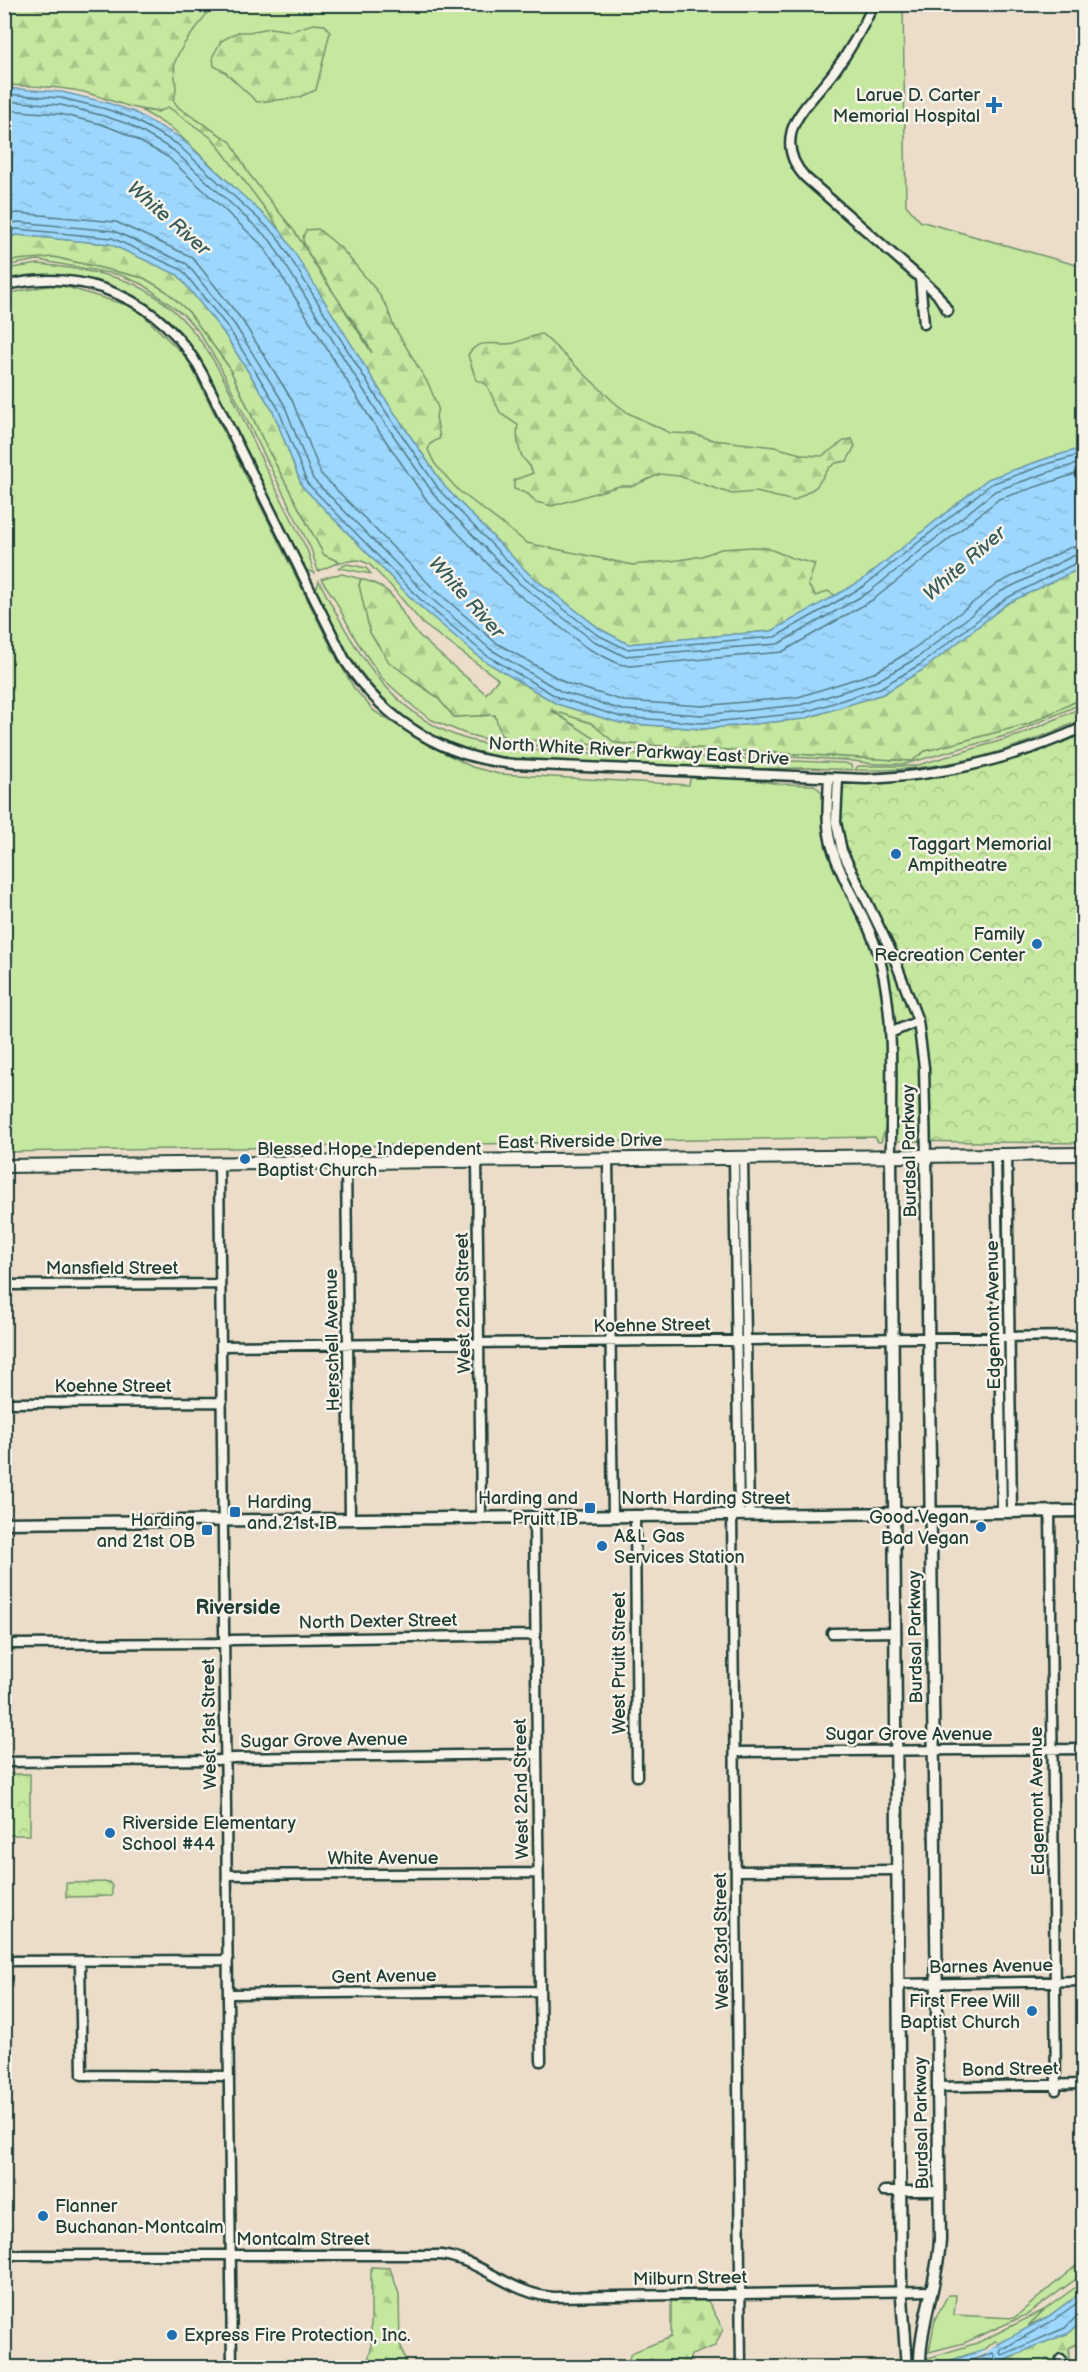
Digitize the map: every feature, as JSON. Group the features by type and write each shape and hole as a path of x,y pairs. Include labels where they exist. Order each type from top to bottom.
{"main road":[{"name":"East Riverside Drive","path":"4,1166 1083,1154"}],"street":[{"path":"874,4 847,54 796,121 790,138 791,152 794,163 805,177 920,278 937,294 948,311"},
{"path":"920,278 924,324"},
{"name":"North White River Parkway East Drive","path":"4,286 50,280 93,285 140,304 173,332 201,370 343,656 358,680 380,704 416,733 458,753 507,764 829,778 906,776 963,768 1033,748 1083,727"},
{"name":"Burdsal Parkway","path":"829,778 828,818 831,844 878,951 888,998 890,1033 902,2192 901,2290 908,2367"},
{"name":"Burdsal Parkway","path":"838,778 836,822 842,851 893,955 918,1021 924,1066 939,2248 923,2330 920,2365"},
{"path":"890,1033 918,1021"},
{"name":"Edgemont Avenue","path":"1001,1155 999,1337 1007,1512"},
{"name":"Edgemont Avenue","path":"1001,1155 1010,1337 1007,1512"},
{"name":"West 23rd Street","path":"738,1158 736,1340 740,1515"},
{"name":"West 23rd Street","path":"738,1158 746,1340 735,1752 741,2367"},
{"path":"608,1159 613,1515"},
{"name":"West 22nd Street","path":"477,1161 481,1516"},
{"name":"Herschell Avenue","path":"346,1162 350,1518"},
{"name":"West 21st Street","path":"219,1165 232,2367"},
{"name":"Mansfield Street","path":"4,1285 220,1284"},
{"name":"Koehne Street","path":"221,1346 1083,1336"},
{"name":"Koehne Street","path":"4,1402 222,1402"},
{"name":"Edgemont Avenue","path":"1050,1511 1056,2088"},
{"name":"North Harding Street","path":"4,1523 1083,1511"},
{"name":"West Pruitt Street","path":"635,1515 637,1776"},
{"name":"West 22nd Street","path":"534,1516 541,2061"},
{"path":"832,1633 896,1632"},
{"name":"North Dexter Street","path":"4,1644 536,1635"},
{"name":"Sugar Grove Avenue","path":"735,1752 1083,1749"},
{"name":"Sugar Grove Avenue","path":"4,1762 537,1754"},
{"path":"736,1870 898,1870"},
{"name":"White Avenue","path":"227,1875 538,1873"},
{"path":"4,1961 228,1960"},
{"path":"80,1961 82,2075 230,2076"},
{"name":"Barnes Avenue","path":"899,1984 1083,1981"},
{"name":"Gent Avenue","path":"228,1994 539,1991"},
{"name":"Bond Street","path":"937,2087 1056,2088 1083,2084"},
{"path":"884,2191 939,2191"},
{"name":"Montcalm Street","path":"4,2255 434,2255 458,2259"},
{"name":"Milburn Street","path":"458,2259 525,2292 544,2297 932,2291"}],"green space":[{"path":"5,5 903,5 906,205 920,221 1076,265 1083,265 1083,448 988,479 861,581 813,610 579,591 445,487 235,188 173,129 141,110 159,112"},
{"path":"5,5 211,5 178,54 175,62 176,91 173,100 179,108 231,142 249,174 295,232 307,251 303,239 306,230 318,229 341,248 377,291 387,307 393,325 429,385 438,408 436,416 440,438 430,444 428,450 435,464 458,490 527,543 633,565 702,556 721,549 767,548 815,564 808,585 816,596 828,591 836,596 772,631 628,644 600,629 529,574 445,487 389,405 272,218 213,139 168,107 151,111 70,89 5,85","holes":["336,296 366,341 372,353"]},
{"path":"313,24 325,25 330,32 316,90 297,98 257,102 225,72 214,66 213,56 221,41 238,32 270,28 291,31"},
{"path":"17,235 110,244 178,275 224,333 273,411 302,486 416,603 483,660 557,704 620,723 703,729 803,719 883,694 924,669 1008,603 1083,567 1083,698 1028,724 925,751 912,761 615,743 591,723 551,710 603,744 508,739 501,735 495,715 454,717 437,697 389,662 370,633 359,585 361,579 374,583 390,594 416,632 486,694 498,679 423,624 369,564 359,560 340,562 324,555 266,446 229,367 189,312 166,291 144,278 54,257 5,261 4,239"},
{"path":"54,257 144,278 166,291 189,312 229,367 266,446 324,555 340,562 318,571 311,549 219,364 198,331 184,315 144,285 120,275 38,260 5,266 4,261"},
{"path":"39,264 89,272 136,285 160,299 198,337 226,384 308,552 314,573 306,570 205,368 188,342 168,320 145,302 120,289 93,280 65,275 35,275 5,280 5,269"},
{"path":"57,284 136,308 187,358 337,659 354,688 374,711 422,741 472,767 499,774 689,785 690,778 740,778 780,784 814,785 823,793 826,832 873,943 886,1005 886,1126 881,1142 878,1142 875,1137 5,1152 5,294"},
{"path":"542,334 615,403 628,413 670,433 694,434 713,440 775,447 804,455 822,456 844,441 852,439 855,446 847,461 836,463 829,468 816,487 794,501 756,492 732,494 679,476 660,474 633,486 619,486 552,506 536,502 528,494 514,489 514,480 533,473 519,449 518,425 501,414 486,384 476,380 468,355 479,345 510,344"},
{"path":"347,564 366,568 371,574 339,568"},
{"path":"342,574 361,579 359,585 364,601 413,681 437,697 454,717 495,715 501,735 601,744 548,709 585,713 615,743 911,761 925,751 1028,724 1083,698 1083,703 1012,734 905,764 691,752 558,748 493,741 466,734 432,720 381,677 356,640 334,598 321,579"},
{"path":"319,581 359,652 392,694 435,726 460,737 490,745 542,751 845,763 851,765 852,770 745,769 517,759 480,753 447,741 417,726 391,706 369,682 331,624 316,590"},
{"path":"1083,707 1083,719 1054,732 972,759 916,768 855,770 858,766 915,766 1020,735"},
{"path":"1083,727 1083,1143 896,1141 893,1002 836,846 838,784 982,763"},
{"path":"5,1774 30,1774 30,1835 5,1835"},
{"path":"109,1882 112,1886 112,1896 66,1897 66,1883"},
{"path":"1083,2255 1083,2274 1028,2314 964,2343 929,2352 935,2319 948,2295 956,2295 954,2315 1014,2318 1078,2264"},
{"path":"371,2267 390,2268 399,2294 400,2343 407,2367 366,2367 371,2350"},
{"path":"1083,2282 1083,2291 1049,2316 1028,2326 1044,2310"},
{"path":"671,2301 708,2301 723,2329 715,2346 691,2355 687,2367 626,2367 631,2353 671,2337"},
{"path":"1044,2310 1029,2325 1032,2326 995,2346 998,2343 995,2341 985,2349 927,2368 928,2358 977,2343"},
{"path":"1083,2320 1083,2332 1078,2336 1080,2342 1069,2348 1069,2367 991,2368 1030,2348 1069,2333"}],"water":[{"name":"White River","path":"4,88 62,92 108,103 134,112 181,138 281,231 389,405 445,487 529,574 600,629 628,644 772,631 861,581 988,479 1083,448 1083,567 1008,603 924,669 883,694 803,719 703,729 620,723 557,704 483,660 416,603 302,486 273,411 224,333 178,275 110,244 17,235 5,239"},
{"path":"1083,2291 1083,2320 1069,2333 1030,2348 991,2367 929,2368 995,2346 1049,2316"}],"pier":[{"path":"996,2342 998,2343 969,2367 963,2367"}],"place":[{"name":"Larue D. Carter Memorial Hospital","path":"994,105"},
{"name":"Taggart Memorial Ampitheatre","path":"896,854"},
{"name":"Family Recreation Center","path":"1037,944"},
{"name":"Blessed Hope Independent Baptist Church","path":"245,1159"},
{"name":"Harding and Pruitt IB","path":"590,1508"},
{"name":"Harding and 21st IB","path":"235,1512"},
{"name":"Good Vegan Bad Vegan","path":"981,1527"},
{"name":"Harding and 21st OB","path":"207,1530"},
{"name":"A&L Gas Services Station","path":"602,1546"},
{"name":"Riverside Elementary School #44","path":"110,1833"},
{"name":"First Free Will Baptist Church","path":"1032,2011"},
{"name":"Flanner Buchanan-Montcalm","path":"43,2216"},
{"name":"Express Fire Protection, Inc.","path":"172,2335"}],"district":[{"name":"Riverside","path":"238,1607"}]}
